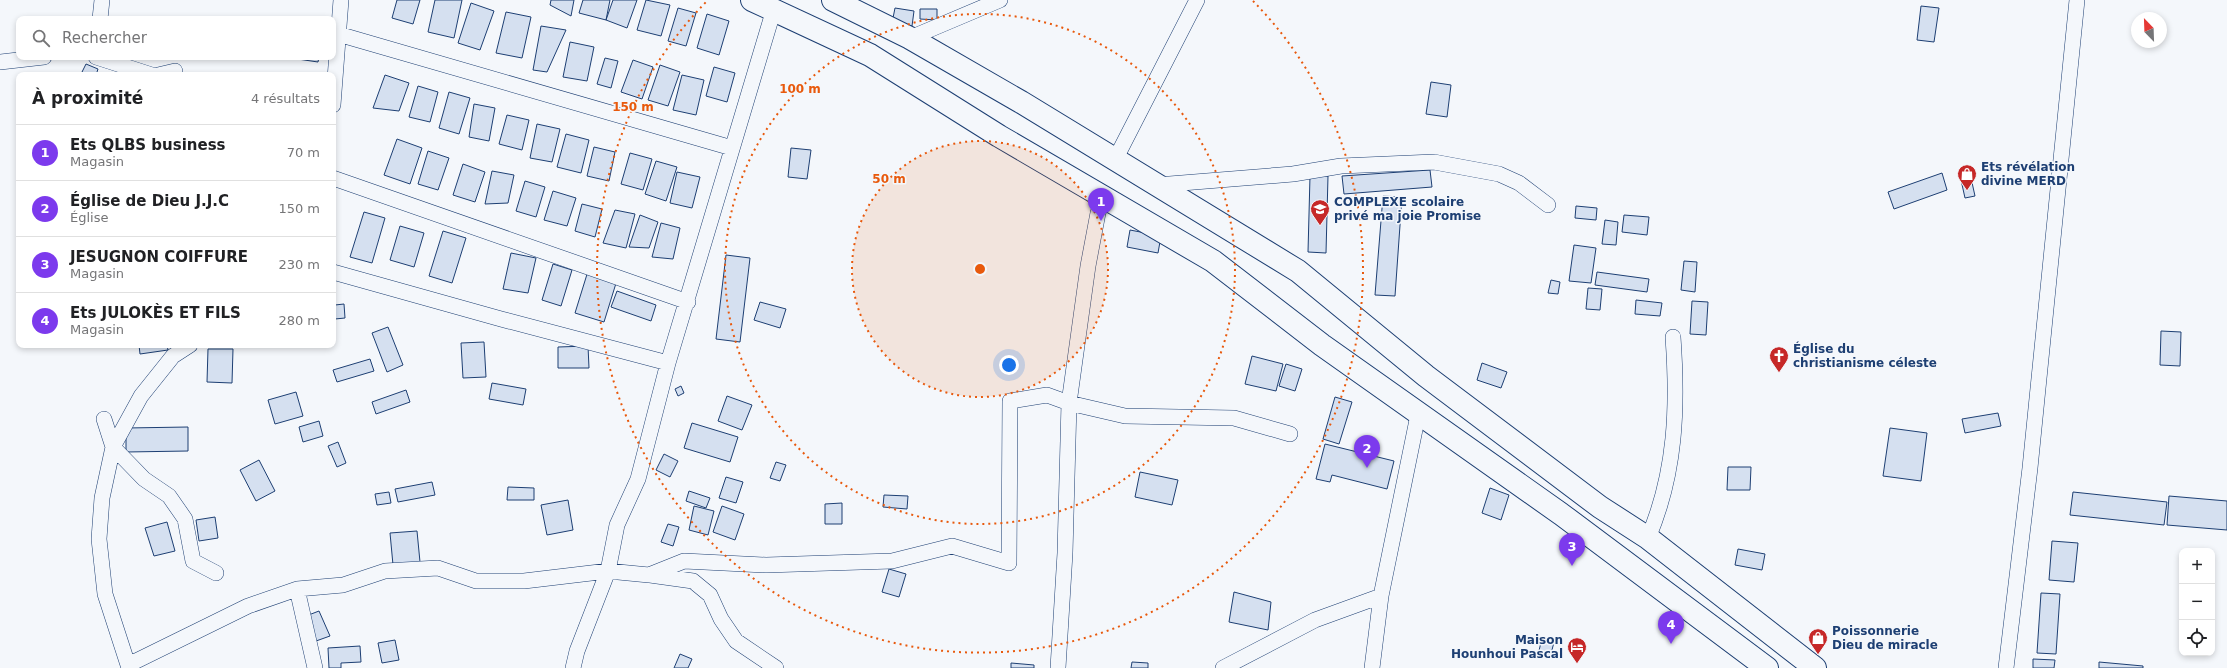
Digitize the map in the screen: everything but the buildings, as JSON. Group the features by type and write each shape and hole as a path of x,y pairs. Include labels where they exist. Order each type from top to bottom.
{"main road":[{"path":"752,0 774,9 870,56 998,136 1213,261 1322,345 1418,415 1561,514 1767,668"},
{"path":"833,0 910,38 1116,158 1157,185 1298,271 1426,376 1600,507 1648,538 1815,668"}],"street":[{"path":"100,16 102,0"},
{"path":"335,72 341,0"},
{"path":"910,38 1000,0"},
{"path":"1116,158 1197,0"},
{"path":"2006,668 2030,468 2077,0"},
{"path":"573,668 577,651 608,571 617,525 638,479 668,363 688,302 774,9"},
{"path":"338,34 732,148"},
{"path":"0,62 18,60"},
{"path":"105,60 143,72"},
{"path":"1157,185 1293,174 1341,166 1434,162 1499,174 1519,183 1548,205"},
{"path":"336,179 688,302"},
{"path":"1058,668 1065,553 1069,403 1088,266 1098,213 1103,198"},
{"path":"336,273 668,363"},
{"path":"1648,538 1661,508 1669,475 1676,381 1673,337"},
{"path":"185,348 173,356 140,396 113,447 102,498 99,540 105,594 128,667 248,606 297,589 342,585 384,571 438,568 476,581 524,581 608,571 693,581 710,595 721,619 736,641 776,668"},
{"path":"649,575 684,561 766,565 892,561 952,546 1009,563 1010,401 1047,395 1069,403 1125,416 1234,418 1290,434"},
{"path":"1372,668 1381,596 1418,415"},
{"path":"104,419 113,447 144,479 169,496 186,519 193,561 216,573"},
{"path":"297,589 315,668"},
{"path":"1223,668 1315,620 1381,596"}],"place":[{"name":"Ets révélation divine MERD","path":"1967,191"},
{"name":"Ets QLBS business","path":"1101,221"},
{"name":"COMPLEXE scolaire privé ma joie Promise","path":"1320,226"},
{"name":"Église du christianisme céleste","path":"1779,373"},
{"name":"Église de Dieu J.J.C","path":"1367,468"},
{"name":"JESUGNON COIFFURE","path":"1572,566"},
{"name":"Ets JULOKÈS ET FILS","path":"1671,644"},
{"name":"Poissonnerie Dieu de miracle","path":"1818,655"},
{"name":"Maison Hounhoui Pascal","path":"1577,664"}]}
